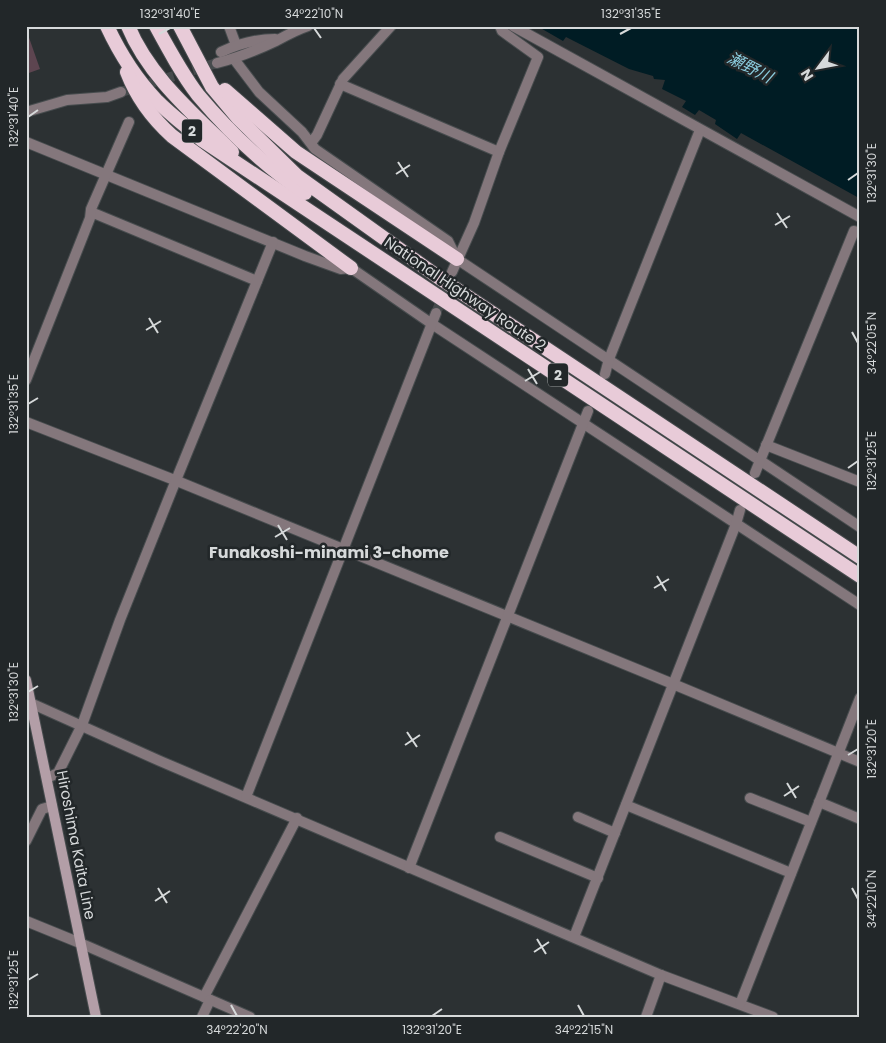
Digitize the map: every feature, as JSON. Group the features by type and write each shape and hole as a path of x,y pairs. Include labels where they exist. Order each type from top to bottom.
{"highway":[{"path":"107,26 134,78 138,97 149,112 172,136 351,268"},
{"name":"2","path":"128,26 153,69 177,98 254,175"},
{"name":"2","path":"156,26 177,63 198,94 226,126 258,157 292,184 315,199 450,270"},
{"name":"National Highway Route 2","path":"182,30 212,87 238,118 298,176 450,270 860,557"},
{"path":"196,57 237,102 296,152 450,270"},
{"name":"National Highway Route 2","path":"134,78 158,102 202,140 860,576"}],"main road":[{"name":"Hiroshima Kaita Line","path":"26,680 29,702 47,778 96,1017"}],"street":[{"path":"229,26 236,44"},
{"path":"217,63 234,59 308,26"},
{"path":"311,144 343,79 391,26"},
{"path":"450,270 474,223 499,152 538,57 502,31 500,26"},
{"path":"513,26 860,217"},
{"path":"220,52 236,44 264,39 280,39"},
{"path":"234,59 260,92 302,132 315,149 448,241 450,270"},
{"path":"340,84 499,152"},
{"path":"26,112 67,100 107,97 121,92"},
{"path":"26,380 91,212 129,122"},
{"path":"605,374 609,359 700,130"},
{"path":"26,142 332,266 351,268 432,324 860,605"},
{"path":"91,212 257,281"},
{"path":"754,473 854,231 860,233"},
{"path":"47,778 58,774 82,725 120,620 273,242"},
{"path":"450,270 609,359 860,527"},
{"path":"246,797 436,313"},
{"path":"409,868 588,412"},
{"path":"26,422 177,481 860,762"},
{"path":"766,445 860,482"},
{"path":"574,937 740,510"},
{"path":"740,1004 860,698"},
{"path":"29,702 160,761 661,975 772,1017"},
{"path":"750,798 811,822"},
{"path":"818,802 860,819"},
{"path":"626,805 791,873"},
{"path":"26,841 42,809 52,806"},
{"path":"578,817 615,833"},
{"path":"202,1017 207,998 296,818"},
{"path":"500,837 598,878"},
{"path":"26,921 250,1017"},
{"path":"646,1017 661,975"}],"shaded area":[{"path":"26,29 40,69 26,74"}],"water":[{"name":"瀬野川","path":"537,26 860,26 860,208 857,205 859,198 741,133 737,139 715,124 716,120 699,110 695,115 682,107 686,101 662,89 665,80 654,79 653,76 629,69 566,37 563,41"}],"tunnel":[{"path":"121,92 217,63"},
{"path":"436,313 450,279"}],"district":[{"name":"Funakoshi-minami 3-chome","path":"329,552"}]}
